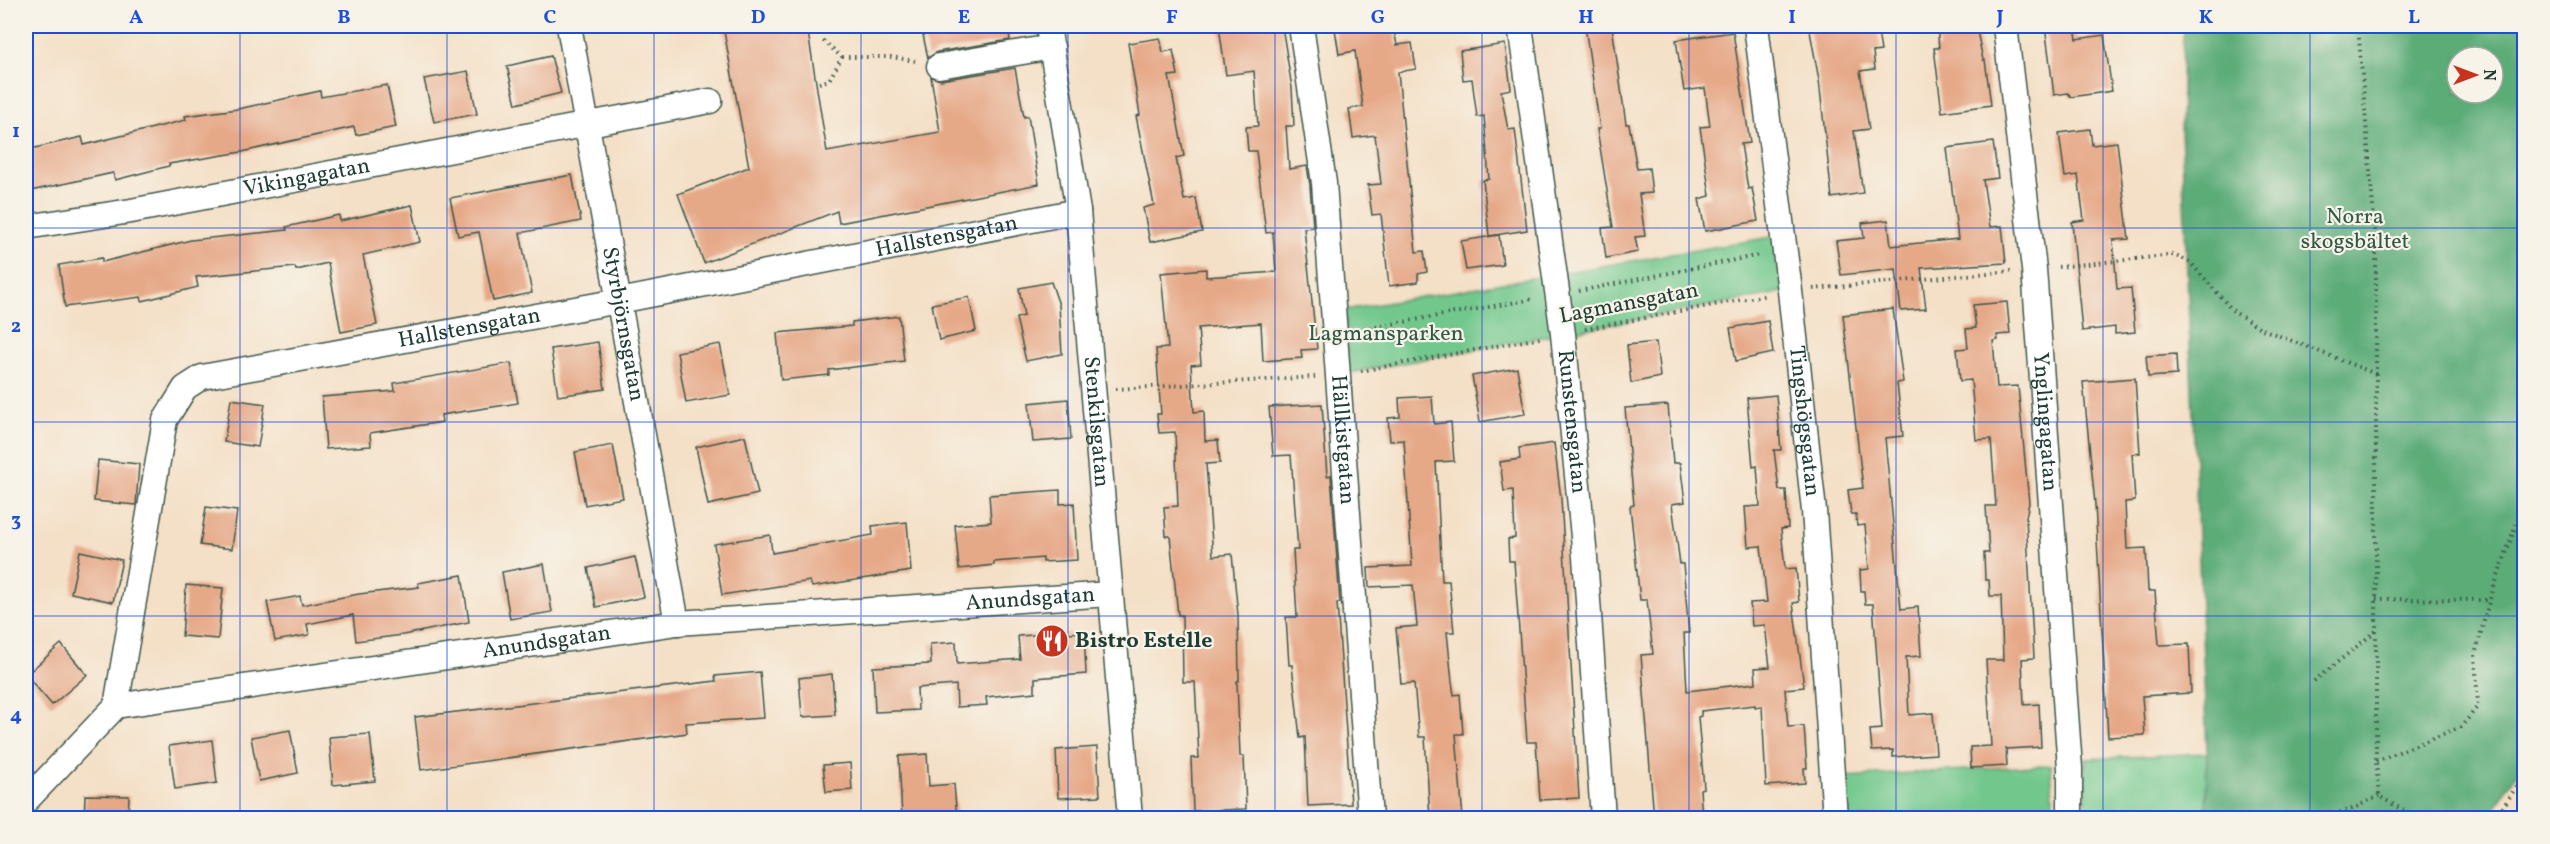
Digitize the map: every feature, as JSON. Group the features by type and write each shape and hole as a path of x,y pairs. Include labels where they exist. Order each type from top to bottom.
{"street":[{"name":"Styrbjörnsgatan","path":"569,26 676,623"},
{"name":"Hällkistgatan","path":"1301,26 1324,183 1336,375 1370,819"},
{"name":"Runstensgatan","path":"1520,26 1563,333 1585,557 1603,819"},
{"name":"Tingshögsgatan","path":"1756,26 1791,291 1814,511 1835,819"},
{"name":"Ynglingagatan","path":"2005,26 2034,269 2070,768 2070,819"},
{"path":"939,66 1050,36"},
{"name":"Stenkilsgatan","path":"1050,36 1078,211 1130,819"},
{"name":"Vikingagatan","path":"26,226 131,211 710,101"},
{"name":"Hallstensgatan","path":"116,706 165,420 185,388 202,378 619,301 1078,211"},
{"name":"Anundsgatan","path":"116,706 676,623 1110,594"},
{"path":"26,801 116,706"}],"path":[{"path":"2358,26 2376,243 2376,761 2379,795"},
{"path":"821,39 842,57 891,57 939,66"},
{"path":"819,83 829,80 842,57"},
{"name":"Lagmansgatan","path":"1093,390 1336,375 1791,291 2173,255 2190,262 2234,312 2262,329 2376,374"},
{"path":"2376,761 2461,727 2478,706 2475,656 2490,600 2524,501"},
{"path":"2376,599 2490,600"},
{"path":"2314,681 2376,630"},
{"path":"2496,819 2524,775"},
{"path":"2316,819 2352,809 2379,795"},
{"path":"2379,795 2416,819"}],"green space":[{"name":"Norra skogsbältet","path":"2183,26 2524,26 2524,762 2488,818 2206,818 2207,753 2181,130"},
{"name":"Lagmansparken","path":"1783,235 1790,291 1349,373 1345,310"},
{"path":"2207,753 2206,818 2086,818 2085,759"},
{"path":"2051,765 2054,818 1847,818 1844,777"}],"building":[{"path":"723,26 807,26 827,152 940,132 931,77 941,80 1015,68 1024,117 1028,116 1039,184 839,223 837,211 704,263 678,194 749,167"},
{"path":"921,26 960,26 961,30 1008,26 1010,40 937,52 928,58"},
{"path":"1219,26 1282,26 1292,88 1294,126 1286,126 1289,169 1307,166 1310,185 1313,227 1304,228 1317,349 1301,350 1302,358 1263,361 1261,323 1198,328 1201,364 1191,365 1194,412 1204,411 1205,441 1218,440 1220,463 1206,464 1213,556 1232,554 1238,615 1239,681 1237,681 1240,756 1244,756 1246,809 1193,811 1191,758 1199,758 1195,682 1183,682 1182,615 1178,615 1170,536 1166,536 1164,507 1178,506 1175,432 1159,433 1157,414 1161,414 1156,349 1168,348 1161,273 1206,269 1206,277 1276,272 1273,232 1266,233 1256,151 1248,151 1246,127 1258,126 1254,71 1226,75"},
{"path":"1351,26 1393,26 1397,45 1412,43 1416,69 1398,72 1416,252 1424,251 1427,272 1418,274 1418,282 1389,286 1381,214 1372,215 1368,185 1381,184 1375,135 1353,138 1349,109 1363,107 1355,51 1339,54 1335,29"},
{"path":"1585,26 1612,26 1626,124 1629,124 1637,169 1649,168 1652,193 1639,194 1645,236 1635,237 1638,252 1606,258 1602,228 1613,227 1597,129 1600,129"},
{"path":"1809,26 1877,26 1881,51 1873,52 1875,69 1860,71 1869,129 1854,131 1863,193 1832,198 1819,80"},
{"path":"1937,26 1976,26 1983,60 1985,60 1991,105 1942,112 1934,48 1939,48"},
{"path":"2045,26 2075,26 2077,39 2104,35 2112,91 2071,97 2068,93 2054,95"},
{"path":"1733,32 1750,143 1741,144 1748,189 1752,188 1758,221 1705,231 1699,199 1710,196 1700,127 1710,126 1705,88 1684,91 1676,40"},
{"path":"1160,38 1163,52 1173,50 1178,75 1169,76 1184,156 1176,158 1184,200 1196,198 1202,232 1150,242 1143,208 1154,205 1136,116 1140,115 1128,43"},
{"path":"1505,44 1511,89 1501,91 1508,130 1515,129 1527,230 1489,236 1483,180 1489,179 1484,116 1477,117 1472,79 1463,80 1460,51"},
{"path":"551,56 561,93 516,104 507,66"},
{"path":"468,71 477,114 434,122 424,79"},
{"path":"387,85 396,127 356,135 354,127 242,152 169,164 169,166 115,180 113,173 26,192 26,150 82,137 84,145 186,120 185,116 238,109 320,91 321,97"},
{"path":"2090,129 2092,145 2117,142 2129,239 2113,240 2117,289 2131,288 2135,332 2115,334 2115,327 2082,331 2072,222 2084,220 2078,175 2065,177 2059,133"},
{"path":"1993,142 1998,178 1983,180 1990,227 2002,226 2006,263 1921,268 1926,309 1901,311 1896,269 1841,275 1836,241 1864,238 1862,223 1888,220 1891,246 1958,239 1947,148"},
{"path":"572,175 581,221 520,233 532,293 493,301 479,232 458,236 450,198"},
{"path":"412,205 420,242 363,255 377,325 341,332 328,263 296,270 295,267 196,277 198,287 142,301 141,297 65,307 59,265 102,258 102,262 191,240 287,230 286,227 339,215 340,221"},
{"path":"1499,235 1503,265 1466,270 1461,241"},
{"path":"1051,282 1059,305 1062,354 1026,361 1016,318 1024,316 1019,288"},
{"path":"969,297 976,331 939,340 932,304"},
{"path":"2007,302 2010,334 1997,335 1998,340 1993,341 1997,387 2018,386 2029,503 2026,517 2034,658 2022,659 2024,705 2039,704 2041,747 2006,749 2007,766 1971,768 1970,747 1991,746 1986,660 2003,660 2001,596 1990,596 1989,580 1985,580 1984,553 1989,553 1986,506 1996,506 1991,439 1976,440 1971,380 1960,381 1957,349 1968,348 1966,329 1976,328 1973,305"},
{"path":"1893,309 1903,382 1897,383 1903,436 1885,438 1901,609 1918,607 1921,656 1906,657 1909,715 1933,713 1936,754 1893,757 1893,750 1872,751 1870,730 1882,729 1873,604 1865,604 1864,591 1861,591 1860,570 1869,569 1865,525 1857,526 1856,514 1851,514 1848,490 1863,488 1843,315"},
{"path":"899,316 904,361 829,370 829,375 781,380 777,333 852,326 852,322"},
{"path":"1768,321 1773,353 1736,361 1730,328"},
{"path":"598,342 605,389 558,396 551,349"},
{"path":"1656,342 1660,377 1631,383 1627,345"},
{"path":"720,344 730,395 686,403 677,352"},
{"path":"2176,354 2177,375 2148,377 2146,356"},
{"path":"511,363 518,403 441,415 442,422 370,433 371,446 326,449 322,397 395,391 394,383"},
{"path":"1517,368 1525,414 1480,422 1472,376"},
{"path":"2135,378 2140,453 2132,454 2135,501 2125,502 2127,549 2146,548 2148,591 2155,591 2159,645 2189,644 2191,693 2142,696 2145,735 2108,737 2095,504 2083,382"},
{"path":"1776,395 1781,450 1774,450 1779,490 1786,490 1788,528 1781,529 1785,569 1796,568 1799,602 1793,603 1804,687 1785,689 1788,727 1804,726 1807,768 1804,768 1805,783 1766,786 1762,706 1701,711 1701,716 1698,717 1704,788 1700,789 1702,819 1654,819 1641,655 1653,654 1647,600 1640,600 1630,506 1634,505 1625,408 1668,405 1673,463 1680,463 1685,502 1672,504 1680,564 1683,564 1689,633 1684,633 1687,691 1756,683 1755,668 1770,667 1765,625 1752,626 1750,603 1767,602 1761,546 1748,547 1745,507 1760,506 1757,466 1753,467 1747,398"},
{"path":"1432,396 1434,424 1451,422 1454,461 1436,462 1442,581 1449,581 1454,632 1447,632 1452,682 1454,695 1460,694 1463,734 1456,734 1463,819 1430,819 1425,737 1419,737 1414,683 1401,684 1396,628 1417,626 1413,585 1369,587 1368,568 1412,566 1404,440 1390,441 1388,418 1400,417 1399,398"},
{"path":"231,399 265,404 258,447 224,442"},
{"path":"1068,399 1071,439 1033,442 1029,403"},
{"path":"1322,404 1327,476 1331,475 1351,804 1308,806 1305,737 1300,738 1292,665 1289,665 1286,617 1297,617 1293,550 1298,550 1291,455 1273,456 1269,407"},
{"path":"745,436 758,494 708,505 696,447"},
{"path":"1554,443 1561,499 1579,798 1540,800 1536,742 1527,742 1514,561 1509,561 1508,539 1515,538 1513,490 1504,491 1500,462 1520,459 1519,448"},
{"path":"613,445 623,498 585,505 575,452"},
{"path":"98,460 139,464 136,505 94,501"},
{"path":"1060,490 1060,504 1074,503 1077,560 1043,562 1043,558 994,562 994,565 959,569 955,525 991,522 989,495"},
{"path":"206,507 237,511 232,549 200,545"},
{"path":"907,522 911,571 812,587 810,581 722,595 714,544 770,535 772,553 873,535 872,526"},
{"path":"80,551 122,560 113,602 71,593"},
{"path":"635,557 644,597 596,607 588,568"},
{"path":"544,564 552,612 510,619 502,572"},
{"path":"462,575 469,622 403,635 356,641 353,615 307,624 309,635 275,641 267,602 300,596 302,605 359,594 419,587 418,583"},
{"path":"186,585 223,588 218,639 182,636"},
{"path":"1084,632 1086,674 1035,678 1035,692 986,697 987,705 957,707 956,685 917,688 918,710 875,712 873,667 931,664 930,644 956,642 957,664 1020,659 1018,636"},
{"path":"61,644 87,675 52,705 26,675"},
{"path":"760,672 764,718 686,723 687,733 421,770 415,717 716,681 715,676"},
{"path":"832,674 835,715 802,717 799,678"},
{"path":"290,730 298,773 259,781 251,737"},
{"path":"370,734 375,781 333,785 329,737"},
{"path":"212,740 217,783 175,789 169,746"},
{"path":"1097,747 1100,796 1058,798 1056,750"},
{"path":"927,754 929,786 954,784 957,819 902,819 899,756"},
{"path":"850,763 852,790 826,792 823,765"},
{"path":"85,795 129,796 128,819 84,819"}],"place":[{"name":"Bistro Estelle","path":"1052,641"}]}
